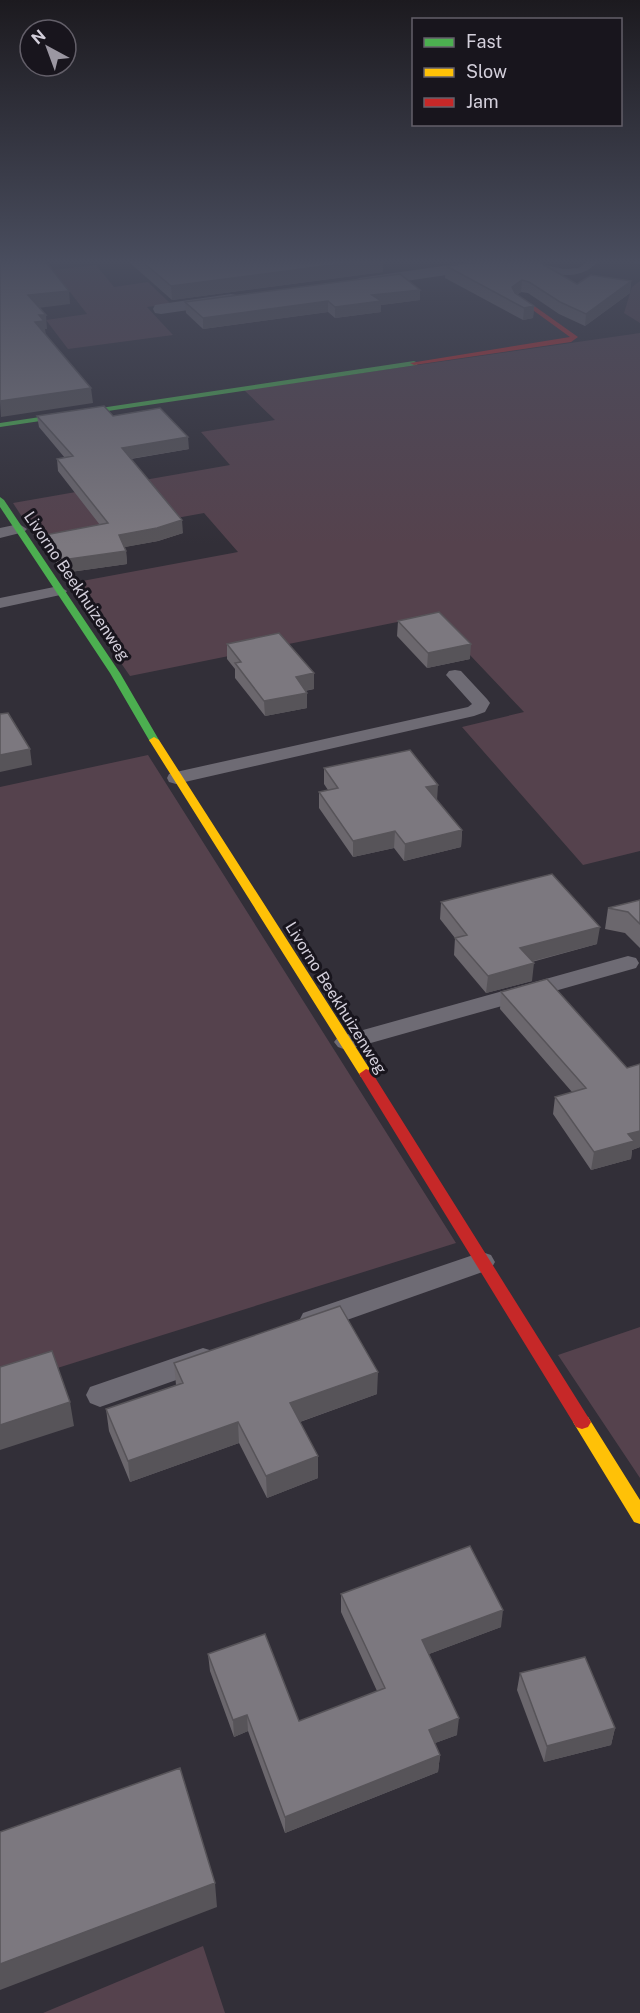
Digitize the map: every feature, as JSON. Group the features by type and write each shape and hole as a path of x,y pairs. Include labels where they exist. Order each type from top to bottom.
{"street":[{"path":"0,425 464,356"},
{"name":"Livorno Beekhuizenweg","path":"0,500 115,673 176,778 346,1042 640,1516"}],"lane":[{"path":"0,533 19,529"},
{"path":"0,588 55,585"},
{"path":"0,603 55,585"},
{"path":"176,778 479,708 481,703 455,675"},
{"path":"346,1042 628,963"},
{"path":"287,1330 482,1262"},
{"path":"100,1395 232,1349"}],"shaded area":[{"path":"481,356 640,356 640,851 583,865 462,727 524,712 432,615 130,676 66,584 238,552 204,513 39,543 13,503 230,465 201,432 275,420 244,390"},
{"path":"148,755 456,1243 0,1386 0,787"},
{"path":"640,1327 640,1478 558,1355"},
{"path":"203,1946 225,2013 43,2013"}],"building":[{"path":"0,356 64,356 91,388 0,401"},
{"path":"104,406 113,416 160,408 188,437 122,448 182,520 157,528 119,535 126,551 62,560 45,535 108,523 57,459 73,456 37,416"},
{"path":"439,612 471,644 428,653 398,621"},
{"path":"279,633 314,673 296,677 307,693 264,701 235,663 241,662 227,644"},
{"path":"8,713 30,749 0,755 0,714"},
{"path":"410,750 438,785 426,787 462,830 405,844 395,831 353,841 319,792 338,788 324,768"},
{"path":"552,874 600,927 520,948 534,963 488,976 455,938 467,935 441,902"},
{"path":"640,900 640,924 628,912 608,908"},
{"path":"547,979 627,1068 640,1064 640,1131 628,1134 634,1141 594,1152 555,1097 586,1088 501,992"},
{"path":"340,1306 378,1372 290,1403 318,1456 266,1476 238,1422 128,1461 106,1409 183,1383 174,1363"},
{"path":"52,1351 70,1402 0,1425 0,1367"},
{"path":"470,1546 503,1610 422,1640 459,1718 429,1730 440,1755 285,1817 247,1715 233,1720 208,1654 265,1634 299,1721 385,1688 341,1594"},
{"path":"585,1657 615,1728 547,1746 520,1673"},
{"path":"180,1768 215,1883 0,1964 0,1832"}],"traffic: fast":[{"path":"0,425 414,363"},
{"path":"0,500 115,673 154,740"}],"traffic: slow":[{"path":"154,740 366,1074"},
{"path":"582,1422 640,1516"}],"traffic: jam":[{"path":"414,363 462,356"},
{"path":"366,1074 582,1422"}]}
